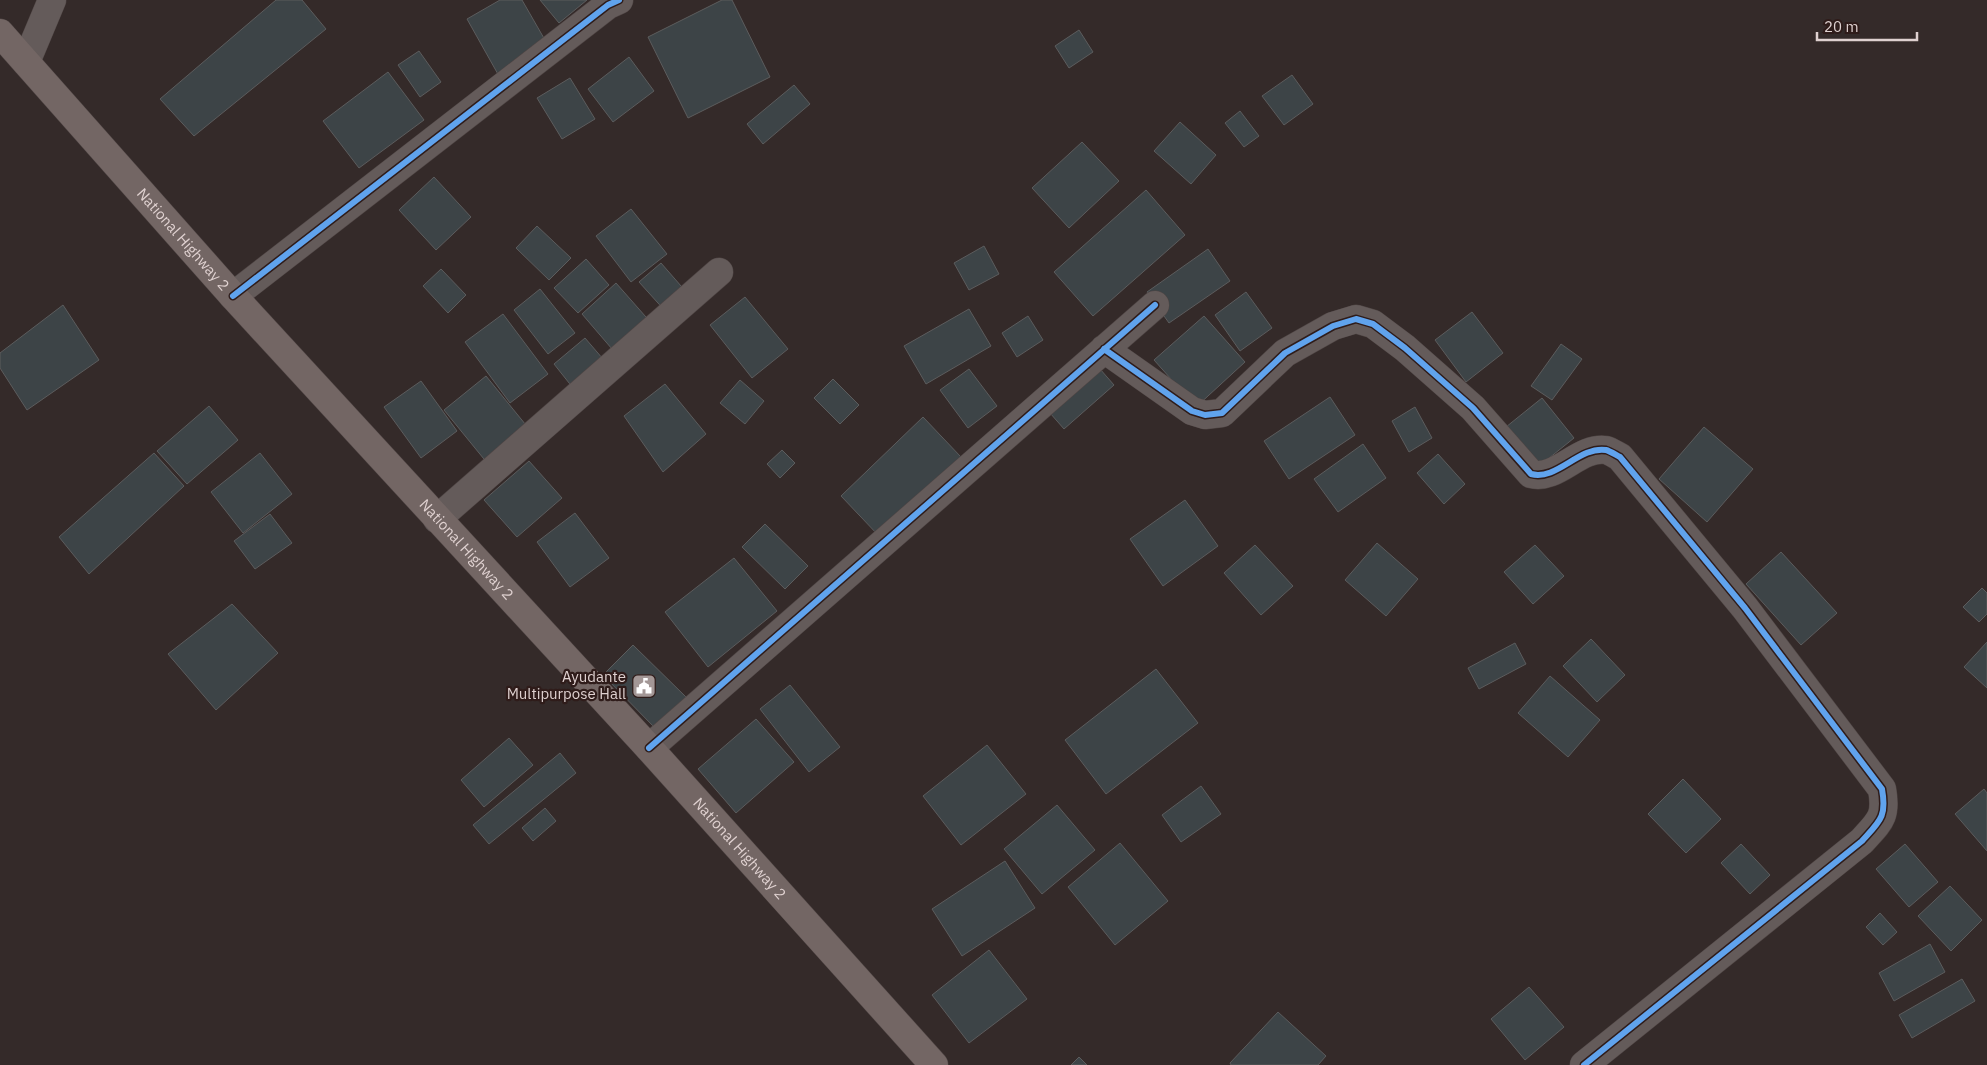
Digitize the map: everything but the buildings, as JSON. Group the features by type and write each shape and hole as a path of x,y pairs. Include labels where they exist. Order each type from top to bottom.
{"main road":[{"name":"National Highway 2","path":"0,33 233,296 649,748 934,1065"}],"street":[{"path":"26,62 52,0"},
{"path":"233,296 608,5 619,0"},
{"path":"437,519 719,272"},
{"path":"649,748 1155,305"},
{"path":"1104,348 1170,398 1192,411 1205,415 1222,413 1285,353 1333,326 1356,320 1373,324 1405,348 1472,408 1531,474 1537,475 1550,472 1591,451 1606,450 1620,457 1745,608 1882,789 1885,805 1880,820 1862,841 1584,1065"}],"cycle path":[{"path":"233,296 608,5 619,0"},
{"path":"649,748 1155,305"},
{"path":"1104,349 1192,411 1205,415 1222,413 1285,353 1333,326 1356,319 1373,324 1405,348 1473,408 1531,474 1541,475 1550,473 1596,450 1606,450 1620,457 1745,608 1882,789 1884,806 1881,818 1862,841 1584,1065"}],"place":[{"name":"Ayudante Multipurpose Hall","path":"644,686"}]}
